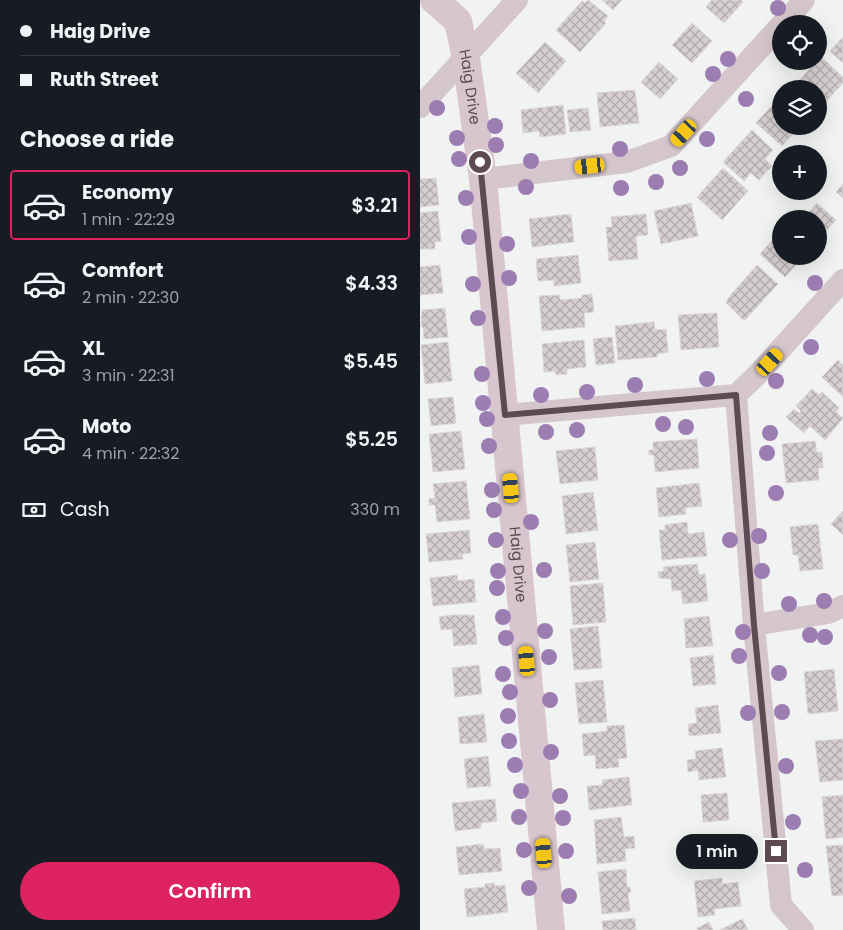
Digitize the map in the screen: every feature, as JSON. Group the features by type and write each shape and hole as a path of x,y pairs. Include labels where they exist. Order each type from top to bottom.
{"street":[{"name":"Haig Drive","path":"434,0 458,21 466,58 482,179 551,930"},
{"path":"420,107 517,0"},
{"path":"791,15 804,0"},
{"path":"482,179 627,162 671,146 772,36"},
{"path":"505,415 736,395 757,375 843,280"},
{"path":"736,395 754,625 781,905 803,930"},
{"path":"754,625 828,613 843,606"}],"building":[{"path":"588,0 608,16 604,21 606,23 580,52 556,30 582,1 585,3"},
{"path":"602,0 622,0 613,10"},
{"path":"712,0 741,0 743,2 724,23 706,7"},
{"path":"692,23 712,41 692,63 672,45"},
{"path":"843,37 843,63 830,51"},
{"path":"545,42 566,61 538,93 516,73"},
{"path":"659,62 678,79 660,99 641,82"},
{"path":"827,62 843,77 843,83 827,100 827,80 800,80 809,70 827,70"},
{"path":"635,90 639,123 600,127 597,93"},
{"path":"563,105 566,134 540,137 539,131 523,133 521,110"},
{"path":"772,106 772,135 792,135 781,145 756,123"},
{"path":"588,108 591,130 570,132 567,110"},
{"path":"752,130 772,149 765,159 772,166 759,180 751,173 744,181 723,162"},
{"path":"723,168 748,191 722,220 697,197"},
{"path":"436,178 439,205 420,207 420,179"},
{"path":"843,184 843,198 836,192"},
{"path":"691,203 698,236 661,244 654,211"},
{"path":"817,203 825,210 811,210"},
{"path":"438,211 441,241 435,242 435,249 420,249 420,213"},
{"path":"827,212 836,220 827,230"},
{"path":"571,214 574,242 532,247 529,219"},
{"path":"646,214 648,235 636,236 638,259 609,261 606,227 612,227 611,217"},
{"path":"772,240 772,265 796,265 785,277 760,254"},
{"path":"578,255 581,283 554,286 554,280 538,281 536,259"},
{"path":"440,265 443,293 420,295 420,267"},
{"path":"757,265 778,284 744,321 726,303"},
{"path":"592,294 594,312 584,313 585,327 542,331 539,296 560,295 560,300 582,298 582,295"},
{"path":"445,308 448,337 424,339 423,327 421,327 422,310"},
{"path":"717,313 719,347 681,350 678,315"},
{"path":"654,322 655,330 666,329 668,352 657,354 657,357 618,360 615,326"},
{"path":"612,337 615,363 596,365 593,339"},
{"path":"584,340 586,367 567,369 567,374 556,375 555,371 544,372 542,344"},
{"path":"448,342 452,381 425,384 421,345"},
{"path":"838,360 843,365 843,397 822,377"},
{"path":"812,389 819,395 822,392 839,408 836,412 843,418 825,440 810,426 804,433 786,417 794,409 799,413 801,411 796,406"},
{"path":"453,397 456,423 431,426 428,399"},
{"path":"461,431 465,469 433,472 429,434"},
{"path":"697,439 699,468 655,472 654,455 649,455 649,450 653,450 653,442"},
{"path":"815,441 817,453 822,452 823,468 818,468 819,480 786,483 782,444"},
{"path":"595,447 598,480 560,484 556,451"},
{"path":"466,481 470,519 437,522 435,505 429,505 429,499 435,498 433,484"},
{"path":"699,483 702,506 685,508 686,514 659,517 656,488"},
{"path":"593,492 598,530 566,534 562,496"},
{"path":"843,511 843,535 831,524"},
{"path":"687,522 688,534 704,532 707,556 662,560 659,530 665,530 665,525"},
{"path":"818,524 823,569 800,571 798,555 793,555 790,527"},
{"path":"469,530 471,553 462,554 463,559 429,562 426,534"},
{"path":"595,542 599,579 570,582 566,545"},
{"path":"697,564 699,575 705,574 708,601 683,604 681,590 672,591 671,579 659,578 658,572 664,571 663,567"},
{"path":"457,575 458,581 474,579 476,602 433,606 430,578"},
{"path":"603,583 606,622 573,625 570,586"},
{"path":"474,615 477,644 454,646 452,629 441,630 439,617"},
{"path":"709,616 713,646 686,648 684,619"},
{"path":"598,626 602,668 574,670 570,629"},
{"path":"713,655 716,684 693,686 690,658"},
{"path":"479,665 482,694 455,697 452,668"},
{"path":"834,669 838,711 808,714 804,672"},
{"path":"603,680 607,722 579,724 575,683"},
{"path":"718,705 721,733 689,736 688,724 697,723 695,708"},
{"path":"484,714 487,742 460,744 458,717"},
{"path":"624,725 627,758 618,759 619,767 596,769 595,755 584,756 582,734 607,731 607,726"},
{"path":"843,739 843,780 820,782 815,741"},
{"path":"722,748 726,777 699,780 698,770 688,772 687,760 696,759 695,751"},
{"path":"488,756 491,786 467,788 464,759"},
{"path":"629,777 632,805 589,810 587,786 603,785 602,780"},
{"path":"727,793 729,820 703,822 701,795"},
{"path":"843,795 843,837 826,839 822,797"},
{"path":"495,799 497,821 481,823 481,828 455,831 452,803"},
{"path":"621,817 624,837 634,836 635,848 625,849 626,861 597,864 594,820"},
{"path":"734,834 736,857 720,858 721,863 693,866 690,838"},
{"path":"483,844 484,849 500,848 502,871 459,875 456,847"},
{"path":"843,845 843,895 832,896 826,846"},
{"path":"626,869 627,887 630,887 631,892 628,893 630,911 602,914 598,872"},
{"path":"722,878 722,884 738,882 741,906 714,909 715,915 698,917 694,881"},
{"path":"494,883 495,886 505,885 508,912 467,917 464,889 485,887 485,884"},
{"path":"635,918 636,930 603,930 602,921"},
{"path":"742,919 748,930 720,930"},
{"path":"709,922 713,930 698,930 697,928"}],"route":[{"path":"480,162 505,415 736,395 754,625 776,851"}]}
